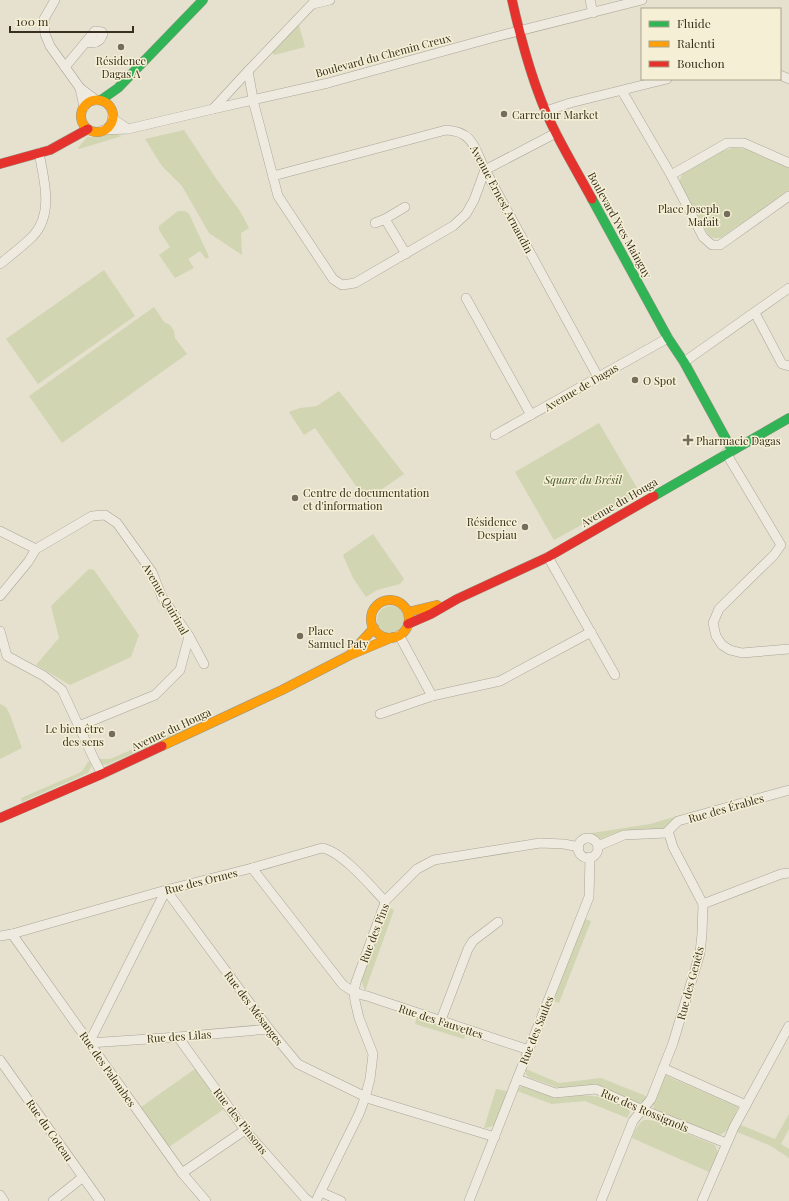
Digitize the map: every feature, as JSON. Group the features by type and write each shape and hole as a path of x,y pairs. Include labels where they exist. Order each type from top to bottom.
{"main road":[{"path":"88,129 82,121 82,111 87,103 102,102 118,88 203,0"},
{"name":"Boulevard Yves Mainguy","path":"512,0 519,32 538,92 556,133 668,338 684,362 729,452"},
{"path":"0,164 50,150 88,129 98,131 108,127 112,114 102,102"},
{"path":"68,139 82,121"},
{"name":"Avenue du Houga","path":"457,599 548,557 789,418"},
{"path":"408,612 430,608 457,599"},
{"path":"408,624 431,614 457,599"},
{"path":"395,600 408,612 408,624 406,629 396,636 383,636 374,628 372,615 374,609 384,601 395,600"},
{"name":"Avenue du Houga","path":"350,655 374,628"},
{"name":"Avenue du Houga","path":"0,818 102,774 282,690 350,655 396,636"}],"street":[{"path":"55,0 44,19 45,34 50,46 80,88 102,102"},
{"path":"213,108 314,2 330,0"},
{"path":"590,0 593,13"},
{"name":"Boulevard du Chemin Creux","path":"103,130 128,130 213,108 328,83 642,0"},
{"path":"65,67 86,42"},
{"path":"248,71 253,100 278,196 333,279 342,285 355,283 453,226 466,214 474,200 484,170 556,133"},
{"path":"546,111 570,103 663,80"},
{"path":"80,88 84,107"},
{"path":"622,91 671,175 703,237 712,245 720,245 789,196"},
{"path":"112,118 128,130"},
{"name":"Avenue Ernest Arnaudin","path":"273,176 446,130 457,131 466,135 472,143 484,170 598,377"},
{"path":"671,175 727,143 744,143 789,162"},
{"path":"0,264 34,235 44,217 46,196 40,152"},
{"path":"375,223 405,207"},
{"path":"385,219 406,254"},
{"path":"684,362 755,314 789,288"},
{"path":"466,298 531,415"},
{"path":"755,314 782,364 789,366"},
{"name":"Avenue de Dagas","path":"495,435 668,338"},
{"path":"729,452 785,546 719,610 713,623 716,636 722,645 730,650 742,653 789,649"},
{"name":"Avenue Quirinal","path":"0,596 28,562 36,549 92,516 105,515 117,523 152,572 162,597 189,636 180,670 155,695 79,726"},
{"path":"0,531 36,549"},
{"path":"548,557 615,675"},
{"path":"0,631 4,657 44,676 62,690 102,774"},
{"path":"380,714 432,696 500,681 591,632"},
{"path":"189,636 204,664"},
{"path":"396,636 432,696"},
{"name":"Rue des Érables","path":"666,833 678,821 789,790"},
{"path":"598,846 624,835 666,833"},
{"name":"Rue des Genêts","path":"602,1201 633,1121 651,1099 673,1043 700,954 703,904 673,847 669,834 666,833"},
{"path":"586,838 595,840 598,846 597,852 590,857 582,855 579,847 581,841 586,838"},
{"name":"Rue des Pins","path":"316,1201 359,1114 370,1079 373,1054 359,1018 354,992 356,982 386,900 416,869 434,860 540,843 564,844 579,847"},
{"name":"Rue des Ormes","path":"0,936 12,934 166,890 322,848 329,849 341,856 383,899 386,900"},
{"name":"Rue des Saules","path":"469,1201 589,896 590,857"},
{"path":"252,868 343,985 354,992"},
{"path":"703,904 781,874 789,873"},
{"path":"89,1043 166,890"},
{"name":"Rue des Mésanges","path":"166,890 269,1029 298,1064 365,1098 495,1137"},
{"path":"441,1020 473,941 498,922"},
{"name":"Rue des Palombes","path":"12,934 182,1173 206,1201"},
{"name":"Rue des Fauvettes","path":"354,992 529,1050"},
{"path":"702,1201 726,1143 789,1026"},
{"name":"Rue des Lilas","path":"89,1043 269,1029"},
{"name":"Rue des Pinsons","path":"178,1037 245,1130 309,1201"},
{"name":"Rue du Coteau","path":"0,1060 100,1201"},
{"path":"663,1068 746,1105"},
{"name":"Rue des Rossignols","path":"517,1079 555,1093 596,1090 726,1143"},
{"path":"182,1173 245,1130"},
{"path":"53,1201 83,1177"},
{"path":"321,1192 341,1201"},
{"path":"0,1195 4,1201"}],"green space":[{"path":"299,25 305,47 274,55 271,50 295,26"},
{"path":"184,130 217,180 240,211 249,228 241,233 242,255 209,233 182,186 162,166 145,139"},
{"path":"110,133 122,136 79,149 78,148 87,137 97,137"},
{"name":"Place Joseph Mafait","path":"736,147 748,150 789,168 789,190 722,237 711,237 679,183 682,174 722,151"},
{"path":"178,211 185,211 189,214 209,257 206,259 200,251 188,259 194,268 175,278 159,255 170,247 159,230 159,226"},
{"path":"104,270 135,316 38,384 6,339"},
{"path":"154,307 164,322 170,325 174,331 175,338 187,354 62,443 29,396"},
{"path":"339,391 404,474 366,500 315,428 304,435 289,412 300,408 317,406"},
{"name":"Square du Brésil","path":"599,423 640,493 554,540 515,472"},
{"path":"373,534 404,579 400,584 377,590 366,597 353,578 343,555"},
{"path":"89,569 94,570 139,635 131,657 70,685 36,665 59,638 51,606"},
{"path":"391,606 401,610 405,620 401,630 391,634 381,630 377,620 381,610"},
{"path":"0,704 6,707 10,715 22,748 0,759"},
{"path":"189,725 194,727 106,765 99,763 97,759 110,759"},
{"path":"88,762 90,762 91,767 88,773 22,802 21,798 79,773"},
{"path":"681,815 663,830 626,831 602,839 594,837 592,833 650,824"},
{"path":"388,907 394,910 365,991 361,979"},
{"path":"585,919 591,921 559,1003 553,1001"},
{"path":"417,1017 466,1033 464,1039 415,1024"},
{"path":"195,1069 224,1109 169,1147 141,1107"},
{"path":"526,1069 559,1083 601,1078 646,1096 643,1102 638,1103 598,1085 562,1089 528,1077 526,1074"},
{"path":"665,1075 738,1107 728,1129 717,1135 657,1112 653,1105"},
{"path":"523,1086 560,1098 582,1095 602,1097 628,1108 630,1112 627,1118 585,1101 552,1104 517,1091"},
{"path":"496,1089 507,1091 496,1124 484,1128"},
{"path":"789,1114 789,1129 781,1144 789,1149 789,1158 771,1146 737,1132 741,1125 775,1139"},
{"path":"644,1120 655,1121 715,1145 718,1153 709,1172 632,1138 635,1130"}],"traffic: fast":[{"path":"101,100 118,88 203,0"},
{"path":"592,199 668,338 684,362 732,450"},
{"path":"654,496 789,418"}],"traffic: slow":[{"path":"97,100 108,105 113,116 108,127 97,132 86,127 81,116 86,105 97,100"},
{"path":"390,600 403,606 409,619 403,632 390,638 377,632 371,619 377,606 390,600"},
{"path":"408,612 437,605"},
{"path":"352,652 374,628"},
{"path":"162,746 282,690 350,655 393,637"}],"traffic: jam":[{"path":"512,0 520,35 543,106 592,199"},
{"path":"0,164 50,150 88,129"},
{"path":"408,624 431,614 457,599 548,557 654,496"},
{"path":"0,818 102,774 162,746"}],"place":[{"name":"Résidence Dagas A","path":"121,47"},
{"name":"Carrefour Market","path":"504,114"},
{"name":"Place Joseph Mafait","path":"727,214"},
{"name":"O Spot","path":"635,380"},
{"name":"Pharmacie Dagas","path":"688,440"},
{"name":"Centre de documentation et d'information","path":"295,498"},
{"name":"Résidence Despiau","path":"525,527"},
{"name":"Place Samuel Paty","path":"300,636"},
{"name":"Le bien être des sens","path":"112,734"}]}
